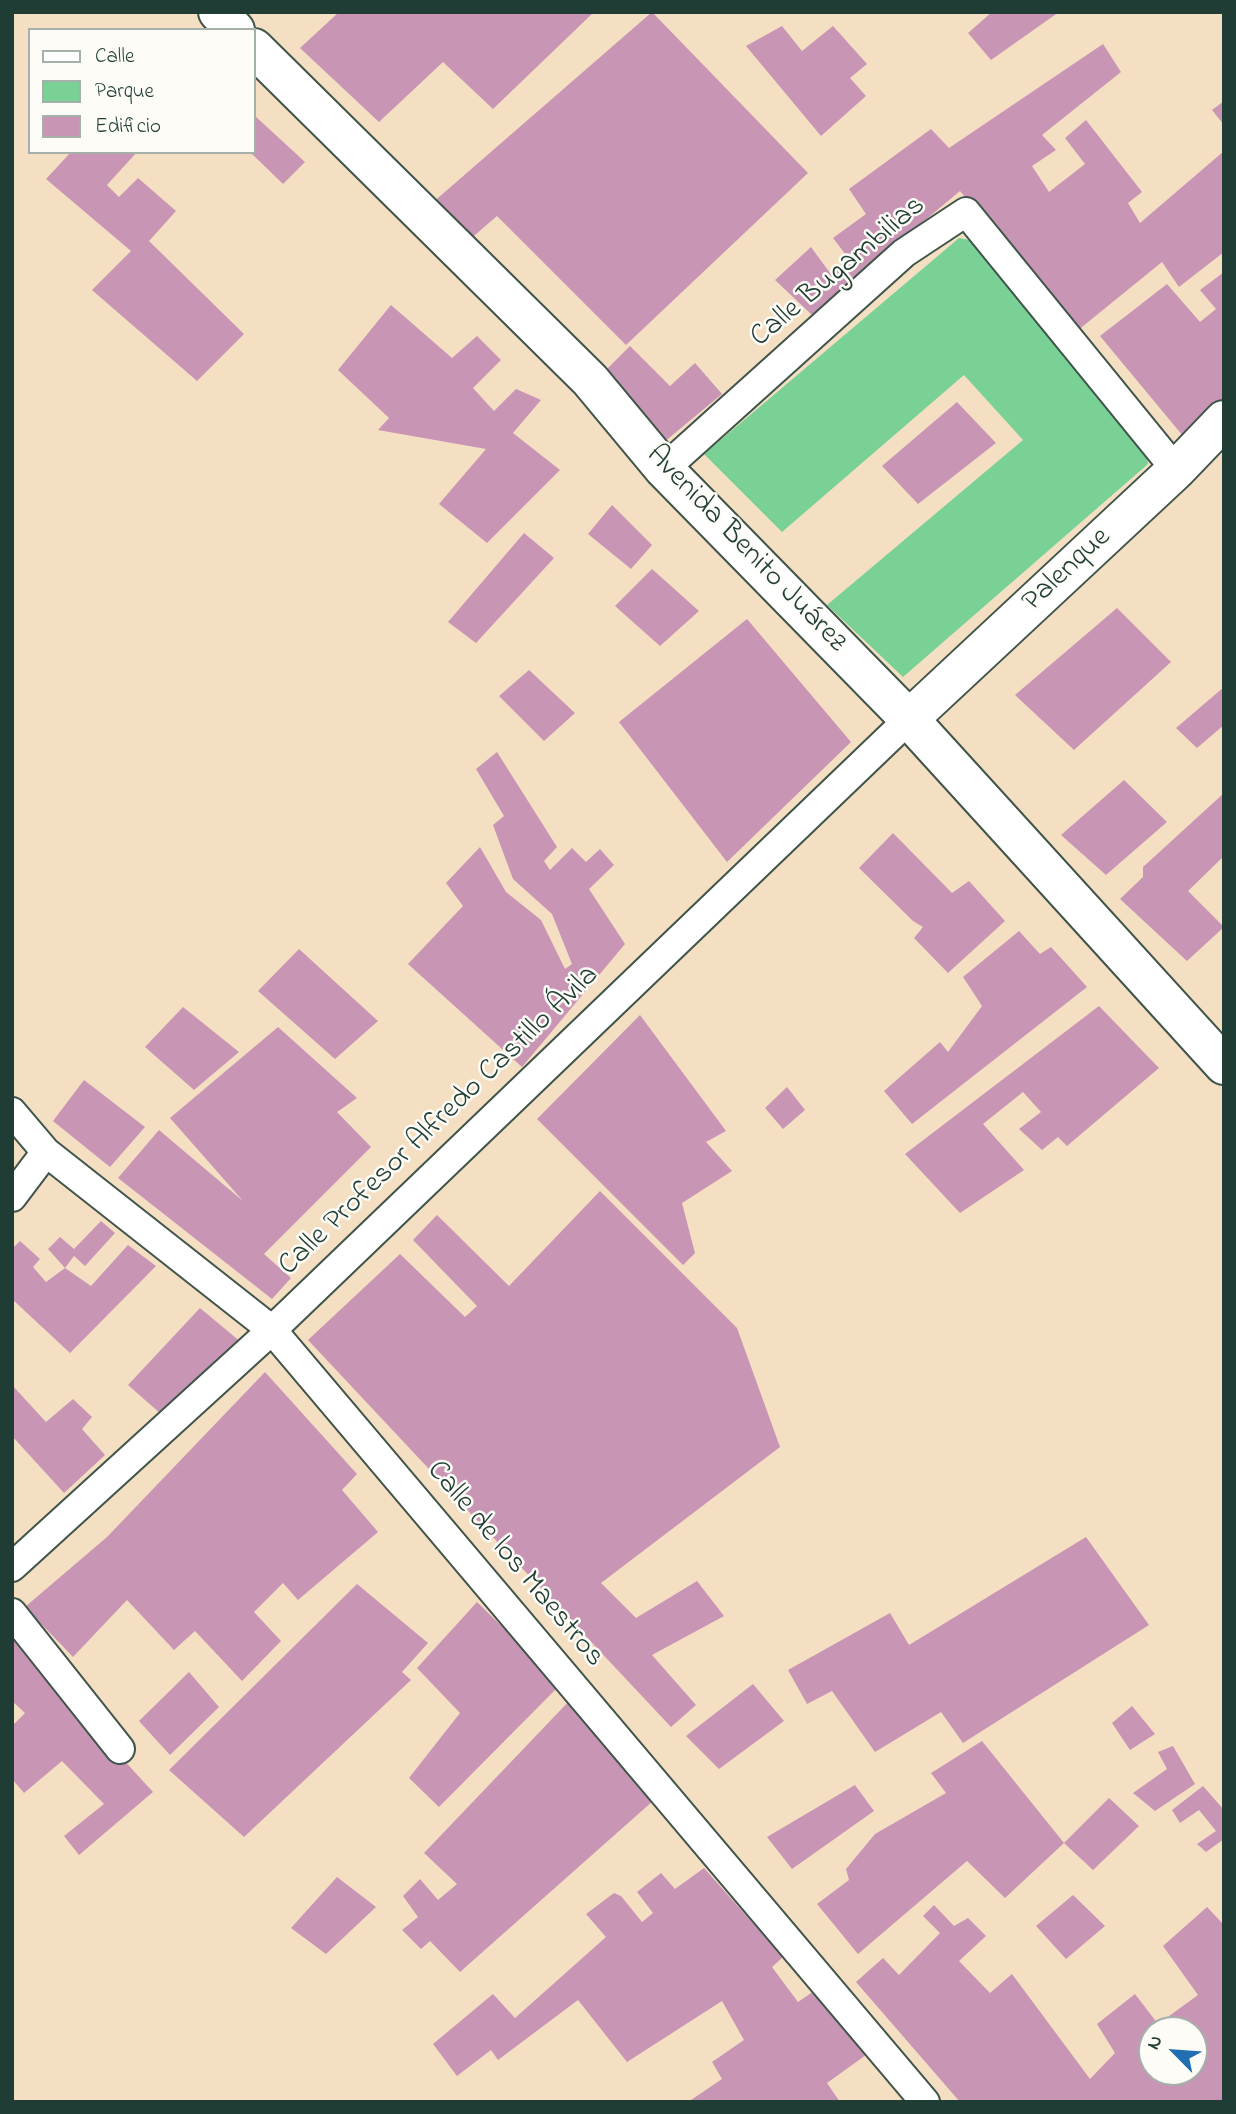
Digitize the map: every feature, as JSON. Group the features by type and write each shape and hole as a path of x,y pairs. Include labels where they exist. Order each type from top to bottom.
{"main road":[{"path":"218,12 233,28"},
{"name":"Avenida Benito Juárez","path":"256,50 590,380 664,469 909,719 1224,1065"},
{"name":"Palenque","path":"909,719 1176,470 1224,420"}],"street":[{"name":"Calle Bugambilias","path":"664,469 904,253 966,212 1176,470"},
{"name":"Calle Profesor Alfredo Castillo Ávila","path":"12,1567 272,1330 909,719"},
{"name":"Calle de los Maestros","path":"12,1112 46,1152 272,1330 925,2102"},
{"path":"12,1196 46,1152"},
{"path":"12,1614 120,1749"}],"green space":[{"path":"959,238 975,241 1145,440 1148,464 903,677 827,605 1023,440 964,375 782,532 704,454"}],"building":[{"path":"339,12 594,12 493,109 443,62 379,122 300,48"},
{"path":"652,12 808,173 626,345 497,216 468,241 431,204"},
{"path":"992,12 1059,12 991,60 968,33"},
{"path":"782,26 802,51 833,26 867,64 850,78 866,96 821,136 746,46"},
{"path":"1103,44 1121,72 1042,135 1056,150 1032,166 1049,192 1085,164 1065,138 1086,120 1142,192 1128,203 1140,223 1224,151 1224,252 1179,287 1162,262 1077,331 960,191 812,315 775,280 811,247 830,273 849,259 833,238 866,214 849,189 931,129 949,148"},
{"path":"1224,101 1224,125 1212,110"},
{"path":"256,117 305,162 283,184 252,154 256,154"},
{"path":"69,154 135,154 107,185 119,197 138,178 176,211 149,241 244,334 197,381 92,290 131,251 46,179"},
{"path":"1224,272 1224,398 1183,436 1100,336 1167,284 1200,322 1216,309 1200,290"},
{"path":"391,305 452,358 477,336 501,360 473,388 494,411 516,389 541,400 513,433 560,470 487,543 439,504 486,449 378,430 389,418 338,370"},
{"path":"630,346 670,386 695,363 722,394 663,443 604,372"},
{"path":"957,402 996,443 918,504 882,466"},
{"path":"612,505 652,545 631,569 588,534"},
{"path":"524,533 554,558 476,643 448,622"},
{"path":"652,569 699,611 660,646 615,606"},
{"path":"1117,608 1171,662 1074,750 1015,695"},
{"path":"747,619 851,742 727,862 619,722"},
{"path":"529,670 575,713 544,741 499,696"},
{"path":"1224,687 1224,725 1197,748 1176,728"},
{"path":"497,752 557,847 544,861 550,870 572,848 586,862 600,849 614,865 589,889 625,944 522,1067 408,964 463,906 446,883 480,847 506,892 541,920 565,969 572,964 552,914 513,879 493,825 504,816 476,769"},
{"path":"1124,780 1167,822 1106,875 1061,835"},
{"path":"1224,793 1224,856 1188,891 1224,927 1187,961 1120,899 1143,877 1143,867"},
{"path":"893,833 952,893 969,881 1005,921 948,973 914,938 923,927 913,921 859,868"},
{"path":"1019,931 1040,954 1051,947 1087,987 912,1124 884,1091 940,1042 948,1052 982,1006 963,977"},
{"path":"299,949 378,1021 335,1059 258,991"},
{"path":"1099,1006 1159,1068 1067,1146 1058,1137 1042,1150 1019,1129 1041,1112 1023,1092 983,1124 1024,1170 960,1213 905,1154"},
{"path":"183,1007 239,1052 194,1090 145,1047"},
{"path":"640,1015 726,1131 706,1142 732,1171 682,1203 695,1253 683,1265 537,1119"},
{"path":"278,1027 357,1098 337,1112 371,1147 264,1254 291,1278 272,1299 118,1178 159,1130 243,1201 170,1118"},
{"path":"84,1080 145,1127 110,1167 53,1121"},
{"path":"787,1087 805,1110 783,1129 765,1108"},
{"path":"600,1191 737,1328 780,1447 601,1583 636,1618 697,1581 724,1616 652,1655 696,1705 671,1727 308,1340 400,1254 465,1317 477,1306 413,1240 437,1215 509,1286"},
{"path":"101,1221 115,1233 85,1266 74,1256 65,1268 48,1249 60,1237 74,1249"},
{"path":"20,1241 40,1259 33,1267 46,1282 65,1268 91,1286 128,1245 156,1266 70,1353 12,1299 12,1249"},
{"path":"200,1308 242,1343 169,1421 128,1385"},
{"path":"265,1372 357,1474 342,1490 378,1532 298,1600 283,1583 254,1612 281,1641 242,1681 195,1631 174,1650 127,1600 73,1657 25,1607 107,1537"},
{"path":"12,1385 46,1422 73,1399 92,1417 82,1429 105,1455 64,1493 12,1436"},
{"path":"1086,1537 1149,1625 963,1743 941,1712 875,1752 832,1691 807,1704 788,1670 890,1613 909,1645"},
{"path":"357,1584 428,1643 402,1672 411,1680 244,1837 169,1770"},
{"path":"477,1602 561,1684 439,1807 409,1778 460,1713 417,1668"},
{"path":"12,1638 153,1792 79,1855 64,1836 104,1804 62,1761 24,1793 12,1779 12,1726 25,1713 12,1701"},
{"path":"189,1672 219,1707 170,1755 139,1721"},
{"path":"753,1684 784,1721 719,1769 686,1736"},
{"path":"572,1698 662,1793 460,1972 430,1941 421,1949 402,1930 418,1917 403,1896 420,1879 438,1900 457,1884 424,1853"},
{"path":"1132,1706 1155,1734 1130,1750 1112,1723"},
{"path":"982,1741 1064,1843 1005,1898 967,1861 858,1954 817,1904 849,1880 846,1869 875,1834 946,1793 931,1773"},
{"path":"1173,1746 1195,1784 1155,1811 1133,1793 1167,1769 1158,1752"},
{"path":"855,1785 874,1811 792,1869 767,1837"},
{"path":"1203,1786 1224,1810 1224,1839 1206,1852 1197,1844 1216,1831 1199,1810 1180,1823 1172,1810"},
{"path":"1109,1798 1139,1826 1093,1870 1064,1843"},
{"path":"704,1868 783,1957 772,1967 798,2002 814,1991 866,2055 827,2083 840,2102 688,2102 722,2079 712,2062 744,2040 722,2001 627,2062 578,2000 498,2060 491,2050 457,2076 433,2044 493,1994 515,2018 606,1937 586,1914 614,1893 621,1896 642,1922 653,1913 637,1892 661,1873 675,1889"},
{"path":"337,1877 376,1907 326,1954 291,1928"},
{"path":"1073,1895 1105,1926 1066,1959 1036,1926"},
{"path":"934,1905 954,1926 968,1918 986,1936 959,1961 990,1993 1012,1974 1090,2079 1115,2053 1097,2024 1135,1994 1152,2016 1138,2016 1138,2086 1208,2086 1208,2016 1169,2016 1198,1995 1163,1946 1207,1907 1224,1925 1224,2102 960,2102 856,1982 883,1958 899,1975 940,1933 923,1916"}]}
